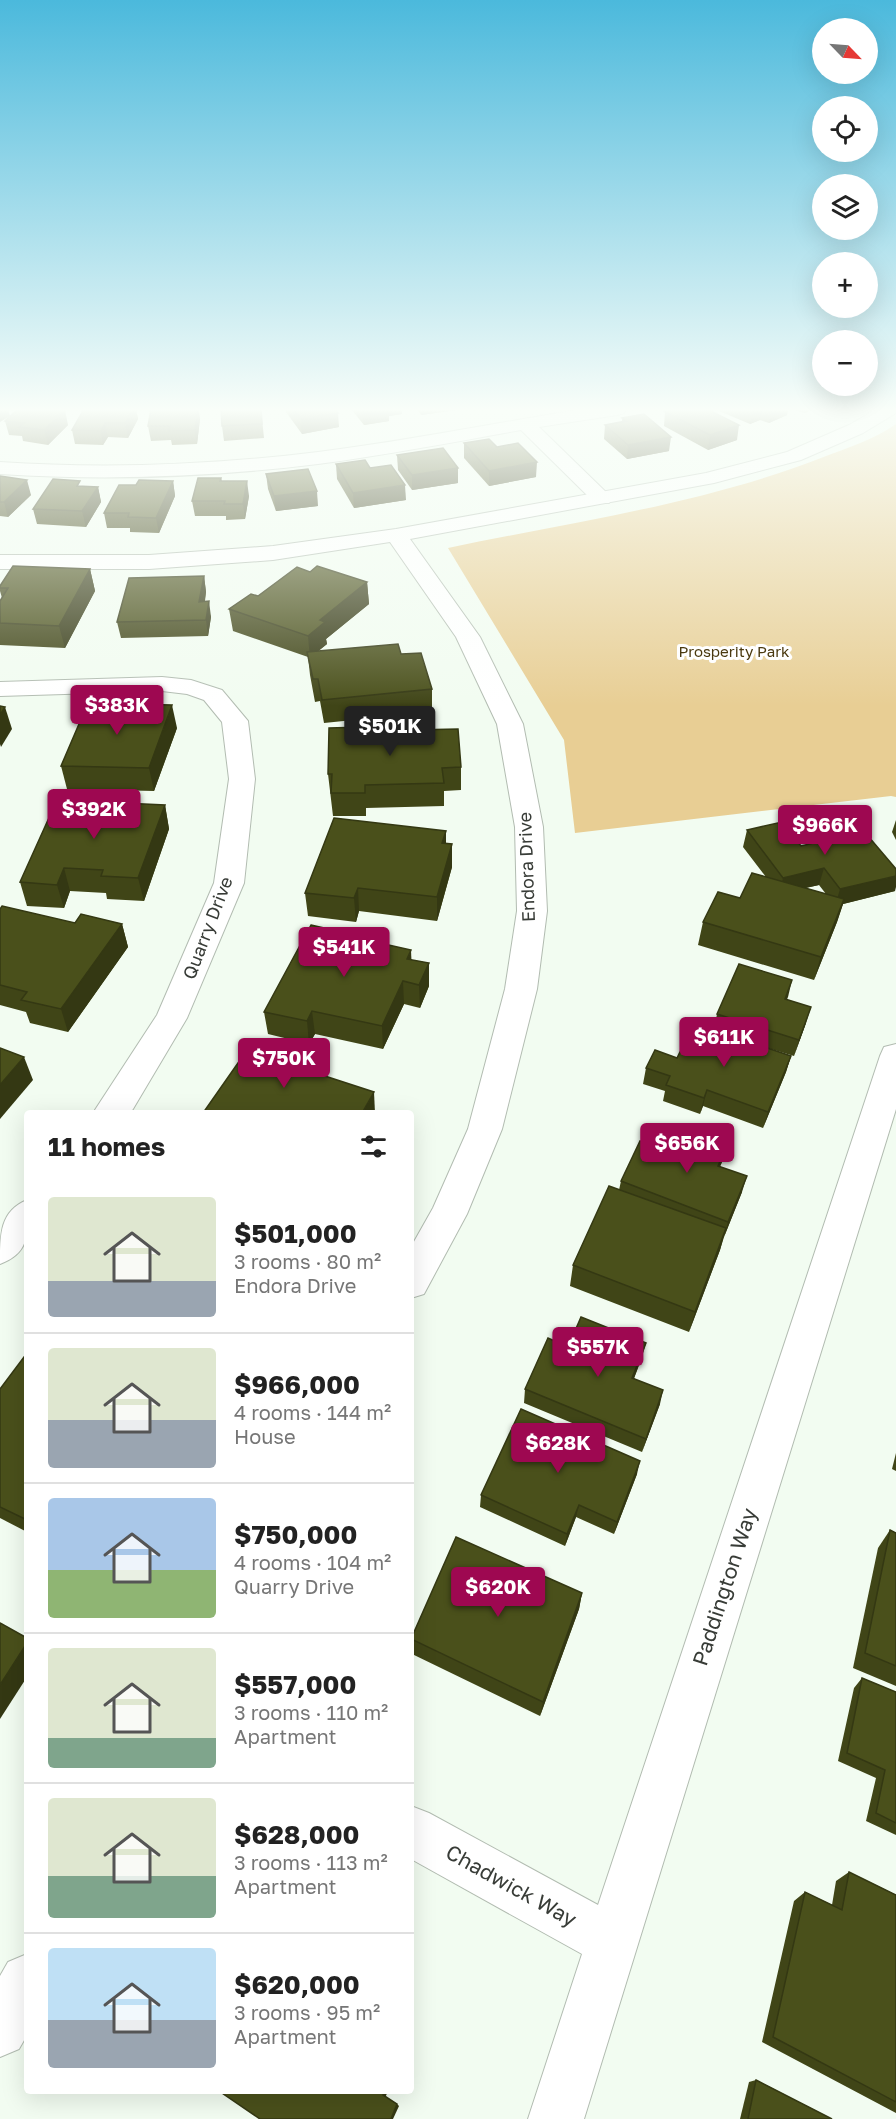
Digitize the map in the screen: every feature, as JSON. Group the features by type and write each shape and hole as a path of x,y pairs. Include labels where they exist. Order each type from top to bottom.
{"street":[{"path":"0,562 149,562 273,553 396,535 551,508"},
{"name":"Endora Drive","path":"396,535 468,637 510,724 529,827 532,911 521,989 484,1129 449,1214 414,1277"},
{"name":"Quarry Drive","path":"0,689 162,684 191,687 213,696 235,721 242,779 229,882 171,1018 113,1110"},
{"name":"Paddington Way","path":"556,2119 611,1941 896,1056"},
{"path":"0,1248 24,1219"},
{"name":"Chadwick Way","path":"414,1833 611,1941"},
{"path":"0,2030 24,1986"}],"green space":[{"name":"Prosperity Park","path":"647,508 896,508 896,797 575,833 564,740 448,548"}],"building":[{"path":"34,508 84,508 82,511"},
{"path":"107,508 161,508 156,518 128,517 129,513 104,513"},
{"path":"13,566 90,569 59,626 0,623 0,601 8,588 0,588 0,586"},
{"path":"317,566 367,582 320,620 325,622 308,636 229,609 251,594 258,596 297,567 310,572"},
{"path":"204,576 199,602 209,601 206,620 117,622 129,578"},
{"path":"398,644 401,654 421,653 432,689 322,700 318,679 313,679 307,652"},
{"path":"88,703 172,705 149,768 61,766"},
{"path":"364,727 364,731 458,729 461,767 442,768 444,783 365,785 365,793 331,793 332,774 328,774 329,728"},
{"path":"57,800 165,805 138,878 101,876 103,870 64,868 57,885 20,882"},
{"path":"334,818 446,831 442,843 452,844 437,897 358,888 354,898 305,893"},
{"path":"782,822 801,846 839,837 831,827 838,825 845,834 863,830 896,869 896,876 840,889 824,868 783,878 747,830"},
{"path":"752,873 844,899 821,957 703,922 718,892 740,898"},
{"path":"2,906 75,923 81,914 122,924 61,1009 21,1000 27,992 0,985 0,909"},
{"path":"311,925 411,950 407,959 429,963 419,985 403,981 382,1026 312,1011 307,1021 264,1012"},
{"path":"739,964 792,980 785,999 811,1007 799,1040 717,1014"},
{"path":"694,1023 791,1056 768,1112 707,1090 704,1098 666,1085 670,1076 646,1068 655,1050 677,1058"},
{"path":"252,1043 293,1057 288,1064 374,1092 364,1110 205,1110"},
{"path":"0,1048 24,1057 0,1085"},
{"path":"668,1126 726,1147 718,1166 747,1176 728,1222 621,1181 640,1141 658,1148"},
{"path":"609,1186 726,1228 695,1312 573,1265"},
{"path":"581,1317 646,1343 632,1378 663,1390 646,1439 525,1389 548,1338 568,1347"},
{"path":"24,1357 24,1519 0,1507 0,1389"},
{"path":"521,1409 640,1461 617,1522 579,1505 567,1534 481,1495"},
{"path":"890,1530 896,1533 896,1666 865,1653"},
{"path":"456,1537 582,1593 543,1702 414,1640 414,1632"},
{"path":"0,1623 24,1636 24,1648 0,1685"},
{"path":"862,1678 896,1692 896,1823 876,1813 885,1770 847,1753"},
{"path":"849,1872 896,1895 896,2102 773,2037 805,1892 842,1910"},
{"path":"756,2080 832,2119 748,2119"},
{"path":"223,2094 384,2094 397,2104 391,2119 260,2119"}]}
